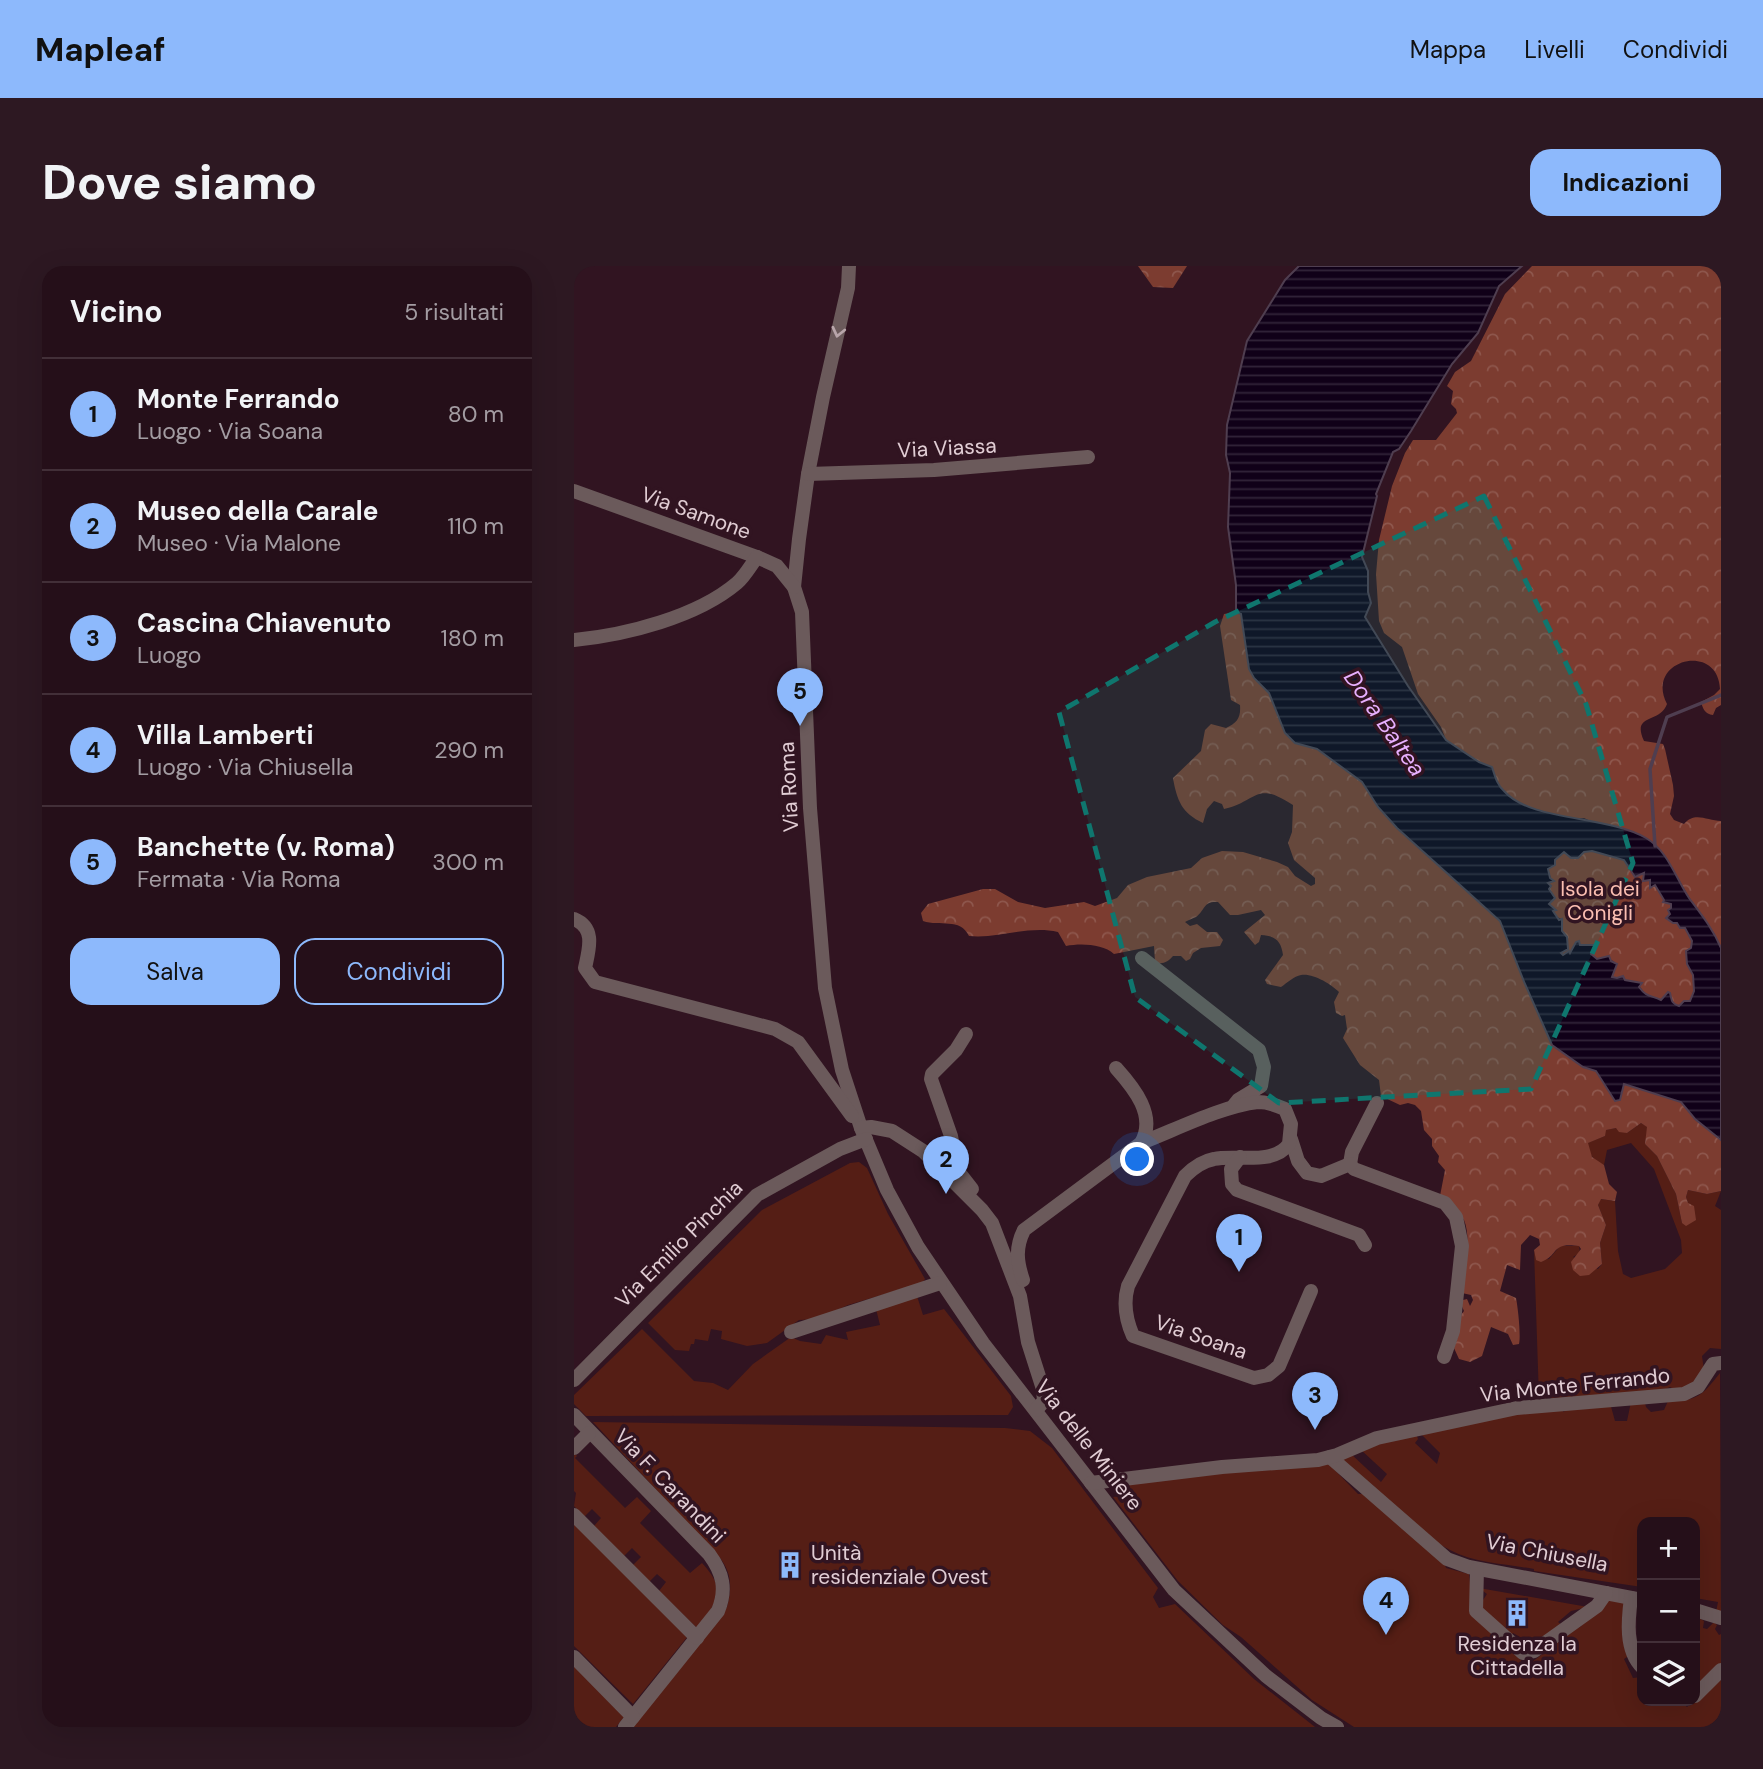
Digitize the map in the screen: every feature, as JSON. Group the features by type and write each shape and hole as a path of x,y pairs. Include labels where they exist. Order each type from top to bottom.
{"street":[{"name":"Via Roma","path":"849,266 848,288 808,474 794,587 802,612 810,808 825,988 842,1070 864,1134"},
{"name":"Via Viassa","path":"808,474 934,470 1088,457"},
{"name":"Via Samone","path":"574,491 757,557 777,566 794,587"},
{"path":"574,640 620,633 657,623 704,604 738,582 757,557"},
{"path":"574,919 585,925 590,935 585,968 595,982 775,1029 798,1042 864,1134 871,1127 892,1131 923,1151 992,1223"},
{"path":"1142,958 1259,1050 1264,1067 1261,1086 1238,1100 1232,1108"},
{"path":"966,1034 956,1050 932,1074 932,1087 951,1136 958,1171 985,1207 1020,1296 1028,1342 1043,1389 1044,1401 1036,1410"},
{"path":"1116,1068 1128,1080 1147,1114 1147,1129 1141,1143"},
{"path":"1028,1342 1034,1322 1017,1262 1017,1248 1024,1230 1141,1143 1232,1108 1258,1102 1277,1105 1289,1115 1291,1139 1298,1161 1307,1173 1321,1176 1350,1164"},
{"path":"1350,1164 1352,1152 1377,1103"},
{"name":"Via delle Miniere","path":"864,1134 887,1190 940,1283 1174,1590 1266,1676 1337,1727"},
{"name":"Via Emilio Pinchia","path":"574,1380 757,1195 864,1134"},
{"name":"Via Soana","path":"1291,1139 1280,1152 1265,1157 1208,1160 1185,1176 1128,1286 1125,1294 1126,1311 1133,1336 1254,1378 1261,1377 1279,1366 1311,1291"},
{"path":"1240,1157 1231,1169 1230,1177 1237,1190 1359,1235 1365,1245"},
{"path":"1350,1164 1354,1168 1446,1203 1456,1217 1462,1246 1453,1331 1444,1357"},
{"path":"791,1332 940,1283"},
{"name":"Via Monte Ferrando","path":"1091,1483 1330,1457 1377,1438 1517,1408 1685,1394 1698,1387 1713,1364 1721,1363"},
{"name":"Via F. Carandini","path":"574,1415 716,1564 723,1583 722,1601 718,1611 629,1722"},
{"path":"574,1448 589,1433"},
{"name":"Via Chiusella","path":"1330,1457 1455,1563 1637,1597"},
{"path":"574,1515 697,1638"},
{"name":"Via Chiusella","path":"1444,1555 1637,1597"},
{"name":"Via Chiusella","path":"1477,1569 1476,1611 1523,1653 1534,1651 1597,1606 1606,1593"},
{"path":"1637,1599 1628,1617 1632,1652 1637,1660"},
{"path":"1700,1607 1721,1618"},
{"path":"574,1657 629,1722"},
{"path":"1700,1691 1721,1670"}],"highlighted area":[{"path":"1484,496 1586,704 1633,863 1531,1089 1279,1103 1135,997 1059,712 1215,622"}],"shaded area":[{"path":"1641,1123 1648,1127 1645,1144 1657,1156 1676,1194 1682,1223 1688,1203 1688,1190 1707,1194 1721,1191 1715,1206 1721,1210 1721,1349 1710,1348 1702,1356 1704,1370 1694,1384 1677,1391 1670,1387 1651,1396 1539,1398 1534,1250 1536,1260 1549,1259 1560,1246 1579,1246 1580,1253 1573,1257 1598,1269 1602,1264 1600,1243 1606,1225 1598,1205 1600,1199 1615,1201 1618,1251 1623,1274 1631,1278 1665,1269 1682,1253 1681,1240 1654,1169 1631,1143 1607,1150 1604,1165 1594,1159 1589,1151 1587,1143 1605,1136 1605,1130 1616,1128 1627,1133"},
{"path":"859,1162 867,1168 888,1214 925,1279 922,1283 848,1305 818,1319 799,1320 767,1343 747,1346 721,1339 722,1331 711,1329 708,1341 695,1339 689,1351 675,1350 648,1323 762,1210 850,1163"},
{"path":"917,1296 923,1315 944,1309 1011,1396 1013,1407 1008,1415 586,1416 574,1404 574,1395 642,1329 694,1381 713,1383 728,1390 753,1364 791,1337 821,1344 826,1335 848,1340 846,1332 880,1325 876,1309"},
{"path":"1720,1373 1721,1612 1716,1612 1718,1602 1700,1599 1700,1517 1637,1517 1637,1586 1534,1571 1469,1558 1436,1542 1407,1520 1339,1456 1350,1453 1381,1482 1387,1474 1360,1449 1416,1433 1418,1439 1415,1443 1437,1464 1440,1453 1422,1435 1517,1411 1561,1409 1564,1412 1566,1408 1610,1403 1615,1421 1627,1421 1631,1402 1645,1403 1651,1412 1664,1410 1668,1401 1698,1396"},
{"path":"593,1422 1005,1428 1030,1431 1052,1448 1158,1588 1153,1597 1159,1608 1175,1604 1254,1679 1315,1727 633,1727 727,1607 730,1581 720,1558"},
{"path":"574,1453 577,1456 575,1458 625,1508 637,1497 651,1511 640,1523 690,1573 702,1563 710,1573 715,1581 717,1596 697,1628 659,1591 666,1582 657,1574 649,1582 633,1565 641,1557 632,1548 624,1556 594,1526 601,1518 592,1509 584,1517 574,1506"},
{"path":"1327,1462 1358,1494 1363,1494 1444,1562 1446,1568 1469,1574 1474,1617 1527,1666 1541,1655 1542,1649 1580,1627 1610,1599 1626,1603 1627,1657 1624,1659 1633,1678 1637,1678 1637,1706 1700,1706 1700,1697 1721,1680 1721,1727 1354,1727 1312,1700 1241,1637 1223,1625 1178,1581 1113,1497 1120,1496 1120,1484 1205,1471 1274,1470"},
{"path":"574,1522 688,1636 633,1704 574,1646"},
{"path":"1479,1588 1588,1607 1571,1611 1558,1622 1562,1625 1536,1646 1523,1648 1522,1638 1513,1633 1509,1639 1477,1609 1487,1594"},
{"path":"1700,1619 1704,1621 1703,1628 1707,1629 1714,1622 1717,1625 1715,1629 1721,1634 1721,1665 1700,1687"},
{"path":"574,1666 624,1717 616,1727 574,1727"}],"green space":[{"path":"1138,266 1187,266 1173,288 1153,287"},
{"path":"1532,266 1721,266 1721,705 1713,715 1705,711 1701,702 1720,689 1716,674 1708,665 1696,661 1684,662 1673,667 1665,676 1663,689 1667,704 1659,714 1644,722 1641,732 1644,741 1663,744 1665,749 1673,785 1674,796 1670,814 1674,820 1684,824 1697,817 1721,821 1721,948 1666,857 1584,818 1554,815 1520,803 1502,790 1492,767 1479,762 1446,740 1441,727 1418,694 1402,647 1384,633 1379,621 1376,574 1379,540 1392,486 1405,453 1413,440 1436,440 1457,413 1451,404 1453,391 1447,386 1455,372 1471,361 1505,294"},
{"path":"1224,614 1241,614 1249,669 1269,693 1295,743 1317,749 1362,782 1378,807 1397,828 1501,921 1525,984 1596,1071 1615,1100 1624,1084 1681,1102 1695,1119 1721,1140 1721,1191 1707,1194 1688,1190 1686,1197 1688,1203 1694,1206 1696,1220 1686,1226 1682,1223 1676,1194 1657,1156 1645,1144 1647,1127 1641,1123 1627,1133 1619,1132 1616,1128 1606,1130 1605,1136 1588,1143 1592,1157 1604,1165 1609,1184 1617,1192 1615,1201 1601,1199 1598,1205 1606,1225 1600,1243 1602,1264 1589,1275 1580,1276 1573,1270 1571,1262 1581,1249 1579,1246 1570,1245 1559,1247 1541,1262 1536,1260 1534,1250 1540,1245 1539,1239 1530,1235 1521,1245 1520,1270 1507,1265 1500,1291 1516,1298 1519,1344 1513,1345 1508,1334 1491,1327 1482,1356 1470,1362 1459,1359 1454,1348 1458,1336 1458,1319 1464,1311 1461,1304 1467,1299 1470,1306 1473,1300 1471,1295 1462,1293 1467,1256 1466,1228 1460,1213 1440,1196 1445,1170 1438,1162 1439,1156 1432,1146 1432,1139 1424,1130 1421,1111 1415,1105 1400,1105 1381,1096 1379,1080 1360,1065 1343,1038 1347,1029 1345,1015 1336,1013 1334,1002 1339,992 1336,989 1322,980 1306,975 1296,977 1281,987 1267,984 1265,980 1283,955 1281,946 1274,938 1261,935 1255,945 1244,932 1265,915 1261,910 1230,915 1218,902 1210,903 1196,917 1185,922 1190,926 1197,924 1207,932 1217,932 1223,940 1220,946 1201,948 1186,961 1181,956 1173,956 1160,963 1155,962 1154,946 1114,954 1092,945 1066,946 1058,932 1047,930 969,936 955,924 923,921 921,913 928,904 983,889 995,889 1018,902 1045,908 1084,902 1095,906 1117,898 1128,885 1147,877 1191,868 1202,858 1222,851 1243,852 1277,862 1288,867 1295,876 1311,886 1315,884 1315,878 1294,860 1288,843 1292,832 1293,805 1263,793 1224,809 1222,804 1214,801 1207,809 1203,823 1185,810 1176,793 1173,778 1201,751 1205,730 1211,724 1226,728 1239,717 1240,705 1231,700 1220,626"},
{"name":"Isola dei Conigli","path":"1592,851 1624,860 1635,877 1644,873 1644,881 1650,879 1671,904 1667,918 1677,923 1680,928 1685,928 1692,940 1691,948 1686,951 1687,964 1693,975 1694,991 1690,1001 1684,1001 1679,1006 1672,1003 1671,996 1660,1000 1648,997 1636,982 1625,980 1622,976 1611,977 1616,964 1612,960 1593,958 1587,945 1575,946 1569,954 1562,955 1560,952 1562,919 1554,916 1549,904 1551,886 1547,883 1551,878 1548,869 1555,865 1555,860 1564,852 1579,858 1584,852"}],"water":[{"name":"Dora Baltea","path":"1299,266 1522,266 1499,286 1478,333 1452,364 1399,449 1393,452 1376,494 1362,557 1368,571 1371,603 1365,617 1446,740 1479,762 1492,767 1500,786 1516,801 1551,813 1630,831 1654,843 1666,857 1721,948 1721,1140 1695,1119 1681,1102 1624,1084 1620,1100 1615,1101 1596,1071 1583,1067 1552,1045 1500,921 1397,828 1378,807 1362,782 1317,749 1295,743 1285,733 1269,693 1249,669 1241,614 1236,612 1236,585 1228,527 1230,473 1226,455 1227,425 1247,341 1285,280","holes":["1592,851 1624,860 1635,877 1644,873 1643,881 1650,880 1650,888 1655,885 1663,902 1671,904 1668,910 1670,914 1666,918 1677,923 1680,928 1685,928 1692,941 1691,948 1686,951 1687,964 1693,975 1694,991 1690,1001 1684,1001 1679,1006 1673,1003 1668,992 1661,1000 1644,993 1639,987 1642,983 1625,980 1623,976 1612,977 1617,964 1611,961 1609,956 1597,959 1591,954 1595,945 1580,945 1579,941 1570,953 1561,953 1568,949 1567,937 1562,931 1562,919 1559,920 1553,911 1556,910 1549,904 1555,898 1549,889 1551,886 1548,883 1554,881 1550,878 1548,869 1555,865 1555,860 1564,852 1571,858 1578,858 1584,852"]}],"waterway":[{"path":"1655,846 1650,769 1667,717 1721,695"}],"place":[{"name":"Banchette (v. Roma)","path":"800,726"},
{"name":"Museo della Carale","path":"946,1194"},
{"name":"Monte Ferrando","path":"1239,1272"},
{"name":"Cascina Chiavenuto","path":"1315,1430"},
{"name":"Unità residenziale Ovest","path":"790,1565"},
{"name":"Residenza la Cittadella","path":"1517,1613"},
{"name":"Villa Lamberti","path":"1386,1635"}]}
